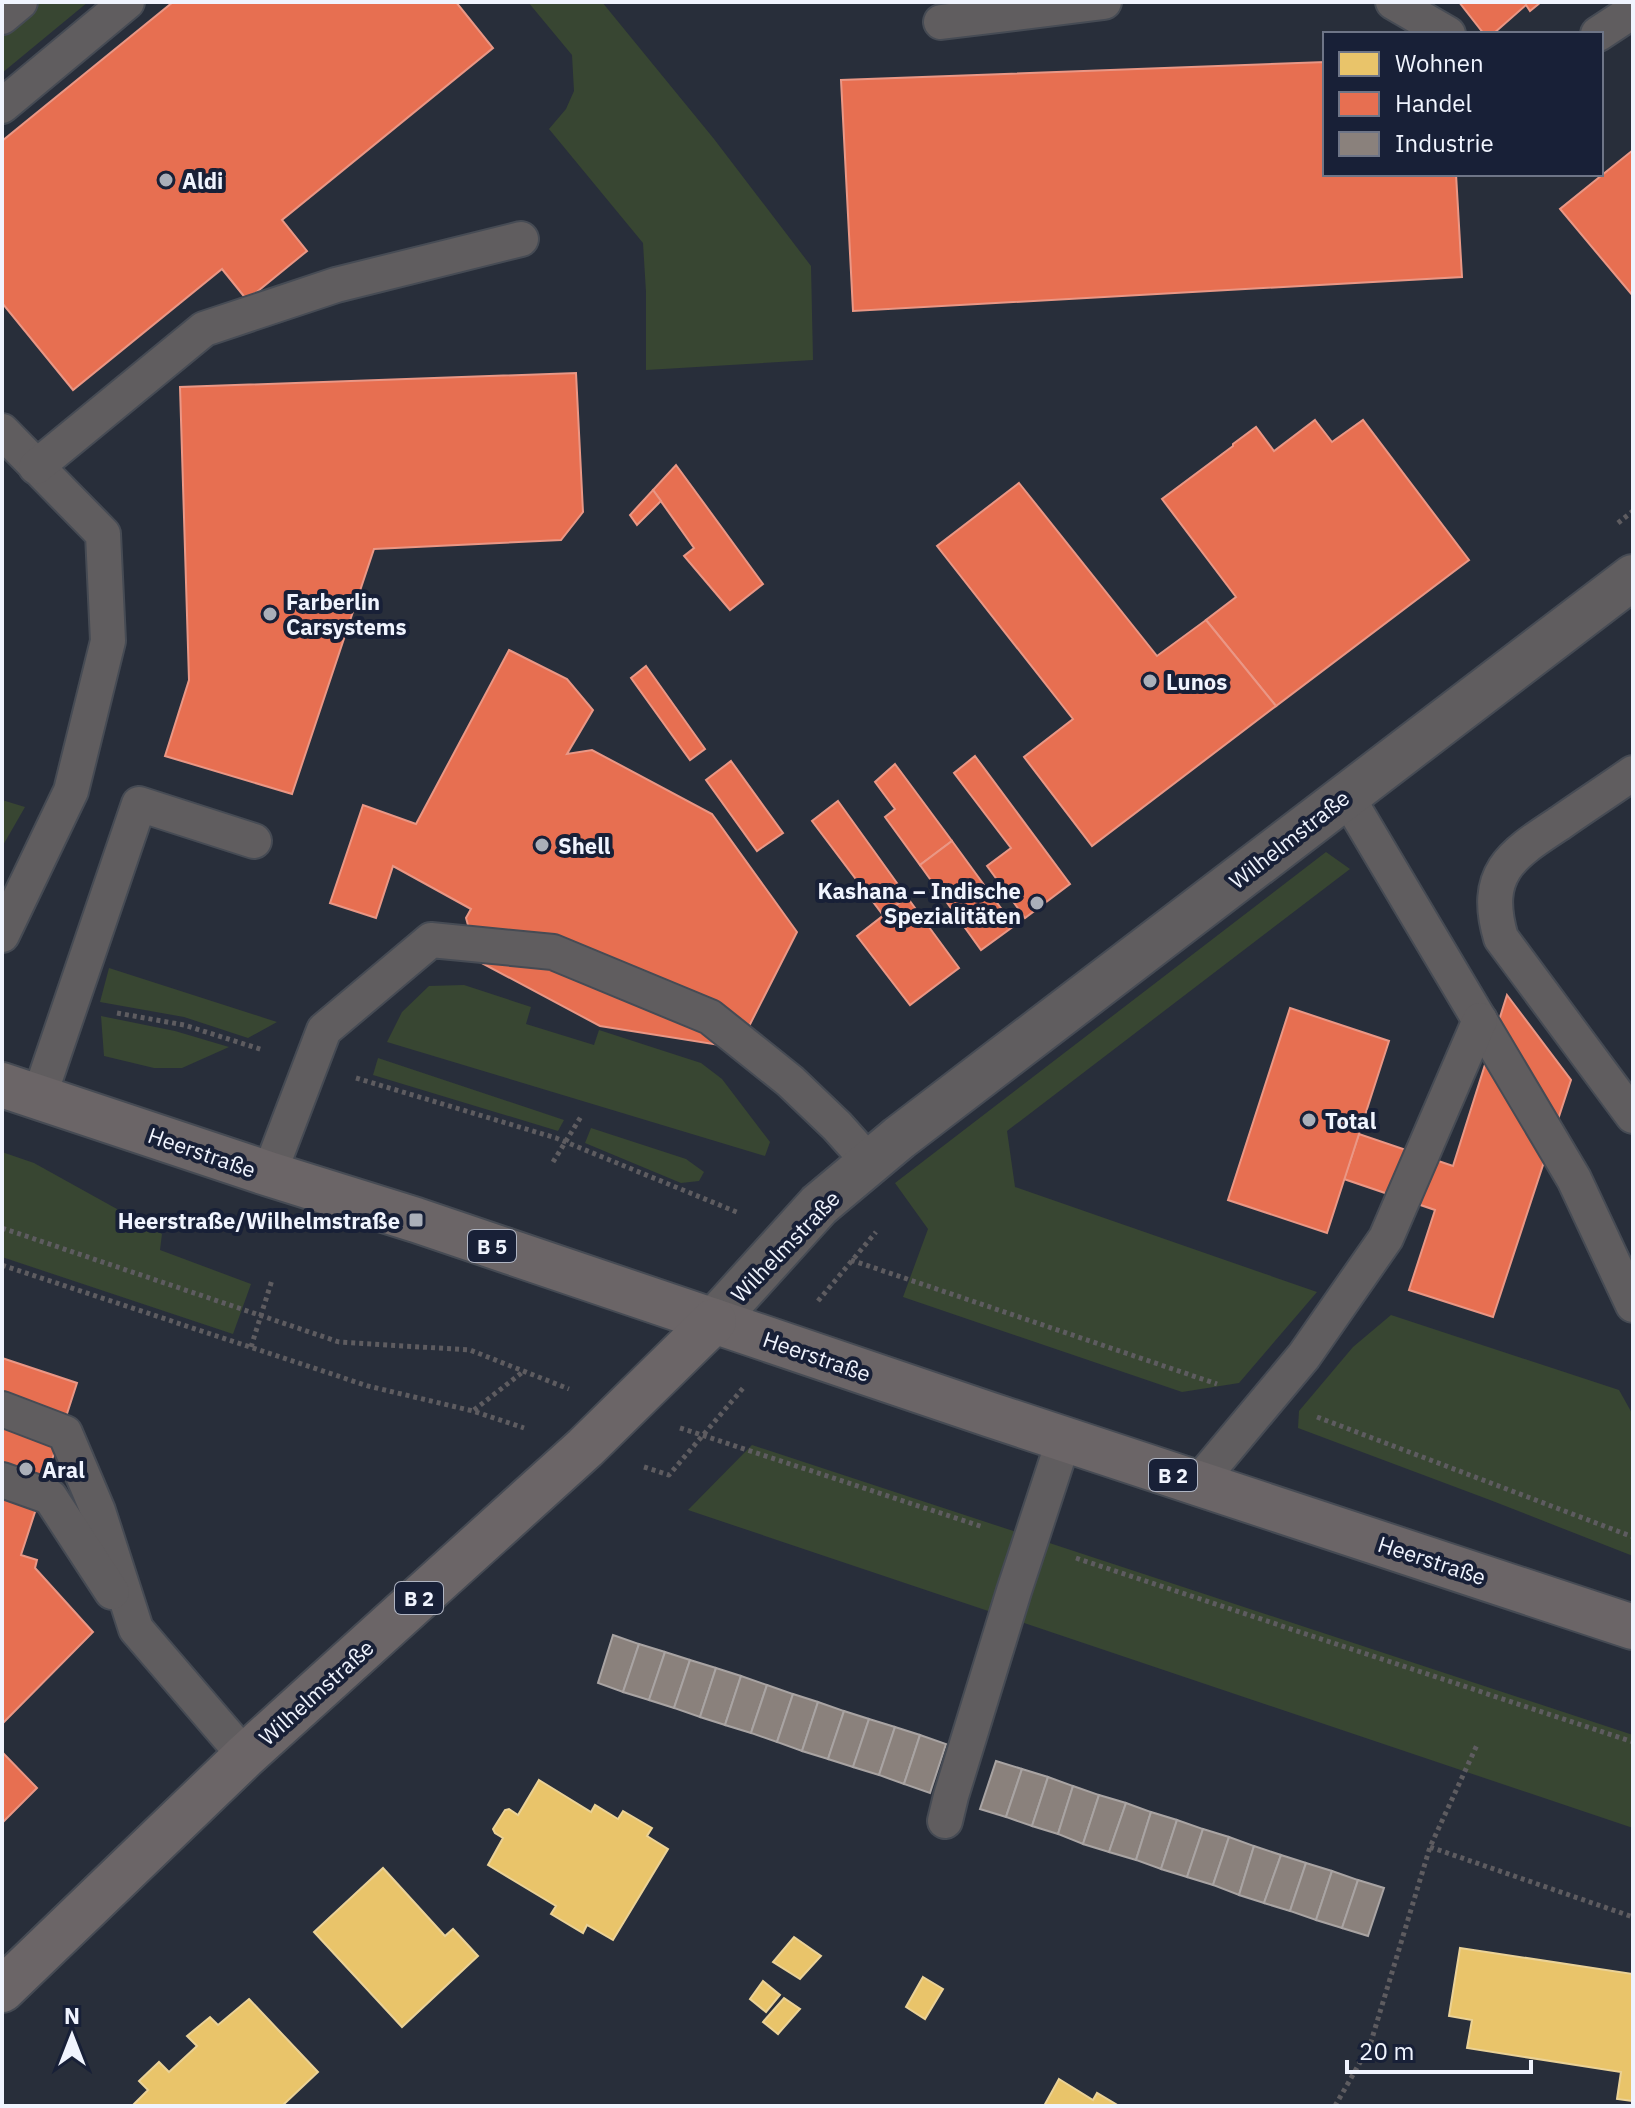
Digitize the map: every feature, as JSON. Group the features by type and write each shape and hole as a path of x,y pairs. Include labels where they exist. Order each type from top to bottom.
{"main road":[{"name":"Heerstraße","path":"20,1091 416,1220 625,1293 1633,1627"},
{"name":"Wilhelmstraße","path":"2,1990 245,1756 585,1448 714,1321"}],"street":[{"name":"Wilhelmstraße","path":"714,1321 819,1205 899,1138 1633,577"}],"lane":[{"path":"2,17 20,2"},
{"path":"2,106 127,2"},
{"path":"941,22 1104,2"},
{"path":"1393,2 1445,32"},
{"path":"1601,32 1633,11"},
{"path":"36,467 204,329 336,285 521,239"},
{"path":"2,431 103,534 108,641 71,791 2,935"},
{"path":"1633,773 1520,849 1504,867 1495,891 1495,915 1501,938 1633,1116"},
{"path":"1346,795 1574,1179 1633,1305"},
{"path":"20,1091 72,1001 139,804 254,841"},
{"path":"269,1174 324,1030 431,940 553,952 710,1017 790,1081 870,1163"},
{"path":"1198,1483 1304,1356 1386,1238 1480,1020"},
{"path":"2,1409 65,1433 98,1511 136,1629"},
{"path":"945,1821 1064,1439"},
{"path":"2,1480 50,1497 136,1629 245,1756"}],"path":[{"path":"72,1001 184,1025 566,1142 674,1187"},
{"path":"553,1162 582,1115"},
{"path":"2,1228 339,1342 470,1350"},
{"path":"2,1265 368,1386 473,1411 585,1448"},
{"path":"251,1347 272,1280"},
{"path":"473,1411 524,1371"},
{"path":"735,1447 1633,1742"},
{"path":"1335,2106 1370,2045 1430,1847 1477,1745"},
{"path":"1430,1847 1633,1917"}],"green space":[{"path":"2,2 88,2 2,73"},
{"path":"528,2 602,2 714,139 811,266 813,360 646,370 643,243 549,129 566,109 574,91 572,55"},
{"path":"2,800 25,807 2,847"},
{"path":"1326,852 1350,869 1007,1131 1015,1187 1317,1292 1239,1383 1182,1392 903,1297 928,1229 895,1183"},
{"path":"109,968 277,1022 248,1038 184,1017 100,1002"},
{"path":"464,985 531,1007 526,1024 594,1045 599,1030 701,1063 722,1079 770,1142 765,1156 387,1042 402,1012 429,986"},
{"path":"101,1016 175,1031 229,1047 182,1068 154,1068 104,1056"},
{"path":"378,1058 564,1120 558,1131 373,1075"},
{"path":"591,1128 686,1159 704,1172 699,1181 681,1183 585,1143"},
{"path":"2,1152 34,1163 162,1234 160,1250 251,1284 233,1334 2,1257"},
{"path":"1391,1315 1619,1390 1633,1415 1633,1556 1298,1428 1299,1411 1353,1347"},
{"path":"752,1445 1633,1735 1633,1828 688,1510"}],"building: Wohnen":[{"path":"539,1780 591,1812 595,1805 618,1819 623,1811 652,1828 647,1836 668,1849 613,1940 587,1925 583,1933 551,1914 556,1906 488,1865 503,1838 493,1829 505,1810 518,1815"},
{"path":"383,1868 445,1936 453,1929 478,1956 402,2027 314,1932"},
{"path":"794,1937 821,1956 800,1979 773,1962"},
{"path":"1460,1948 1633,1974 1633,2101 1617,2099 1621,2072 1467,2048 1472,2020 1449,2016"},
{"path":"923,1977 943,1989 925,2019 906,2007"},
{"path":"763,1981 780,1995 766,2012 750,1999"},
{"path":"784,1998 800,2009 778,2034 763,2022"},
{"path":"249,1999 318,2072 282,2106 132,2106 148,2090 139,2081 159,2062 169,2072 197,2046 187,2036 210,2017 218,2025"},
{"path":"1059,2079 1093,2100 1097,2093 1119,2106 1044,2106"}],"building: Handel":[{"name":"Aldi","path":"173,2 456,2 493,48 282,220 307,251 247,300 222,269 73,390 2,303 2,141"},
{"path":"1459,2 1541,2 1530,11 1526,5 1495,32 1482,32"},
{"path":"1323,62 1323,176 1456,176 1462,277 853,311 841,80"},
{"path":"1633,150 1633,296 1560,209"},
{"name":"Farberlin Carsystems","path":"576,373 583,512 561,540 374,549 292,794 165,756 189,680 180,387"},
{"path":"1315,420 1332,442 1363,420 1469,560 1276,706 1206,620 1236,597 1162,499 1256,427 1274,451"},
{"path":"676,465 763,584 730,610 684,556 694,548 653,490"},
{"name":"Lunos","path":"1019,483 1157,656 1206,620 1276,706 1092,846 1024,757 1073,719 937,546"},
{"path":"653,490 661,501 637,525 630,515"},
{"name":"Shell","path":"509,650 567,679 593,710 567,754 592,750 712,814 797,932 738,1048 600,1026 478,961 466,918 471,909 393,866 376,918 330,903 363,805 416,824"},
{"path":"646,666 705,749 690,760 631,678"},
{"path":"975,756 1070,884 1025,918 987,866 1011,848 954,773"},
{"path":"731,761 783,833 757,851 706,780"},
{"path":"895,764 952,841 920,865 885,817 895,809 875,782"},
{"path":"838,801 907,897 883,915 812,821"},
{"path":"952,841 1014,926 981,950 920,865"},
{"path":"907,897 959,968 910,1005 857,936"},
{"path":"1507,995 1571,1080 1493,1317 1409,1290 1435,1210 1344,1179 1359,1134 1453,1166"},
{"path":"1290,1008 1389,1041 1327,1233 1228,1200"},
{"name":"Aral","path":"2,1358 77,1383 21,1555 37,1560 35,1568 93,1632 2,1724"},
{"path":"2,1752 37,1788 2,1823"}],"building: Industrie":[{"path":"613,1635 639,1644 623,1692 598,1683"},
{"path":"639,1644 665,1652 649,1700 623,1692"},
{"path":"665,1652 690,1660 674,1708 649,1700"},
{"path":"690,1660 716,1668 700,1717 674,1708"},
{"path":"716,1668 741,1676 725,1725 700,1717"},
{"path":"741,1676 767,1685 751,1733 725,1725"},
{"path":"767,1685 793,1694 777,1742 751,1733"},
{"path":"793,1694 818,1702 802,1751 777,1742"},
{"path":"818,1702 844,1711 828,1759 802,1751"},
{"path":"844,1711 869,1719 853,1767 828,1759"},
{"path":"869,1719 895,1727 879,1775 853,1767"},
{"path":"895,1727 920,1735 904,1784 879,1775"},
{"path":"920,1735 946,1744 930,1793 904,1784"},
{"path":"996,1761 1022,1769 1006,1817 980,1809"},
{"path":"1022,1769 1048,1777 1032,1826 1006,1817"},
{"path":"1048,1777 1073,1786 1058,1834 1032,1826"},
{"path":"1073,1786 1099,1795 1083,1844 1058,1834"},
{"path":"1099,1795 1126,1803 1109,1852 1083,1844"},
{"path":"1126,1803 1151,1812 1136,1860 1109,1852"},
{"path":"1151,1812 1177,1820 1161,1869 1136,1860"},
{"path":"1177,1820 1203,1829 1187,1877 1161,1869"},
{"path":"1203,1829 1229,1837 1213,1885 1187,1877"},
{"path":"1229,1837 1254,1846 1239,1895 1213,1885"},
{"path":"1254,1846 1281,1855 1264,1903 1239,1895"},
{"path":"1281,1855 1306,1863 1290,1911 1264,1903"},
{"path":"1306,1863 1332,1871 1316,1920 1290,1911"},
{"path":"1332,1871 1358,1880 1342,1928 1316,1920"},
{"path":"1358,1880 1384,1888 1368,1936 1342,1928"}],"place":[{"name":"Aldi","path":"166,180"},
{"name":"Farberlin Carsystems","path":"270,614"},
{"name":"Lunos","path":"1150,681"},
{"name":"Shell","path":"542,845"},
{"name":"Kashana – Indische Spezialitäten","path":"1037,903"},
{"name":"Total","path":"1309,1120"},
{"name":"Heerstraße/Wilhelmstraße","path":"416,1220"},
{"name":"Aral","path":"26,1469"}]}
